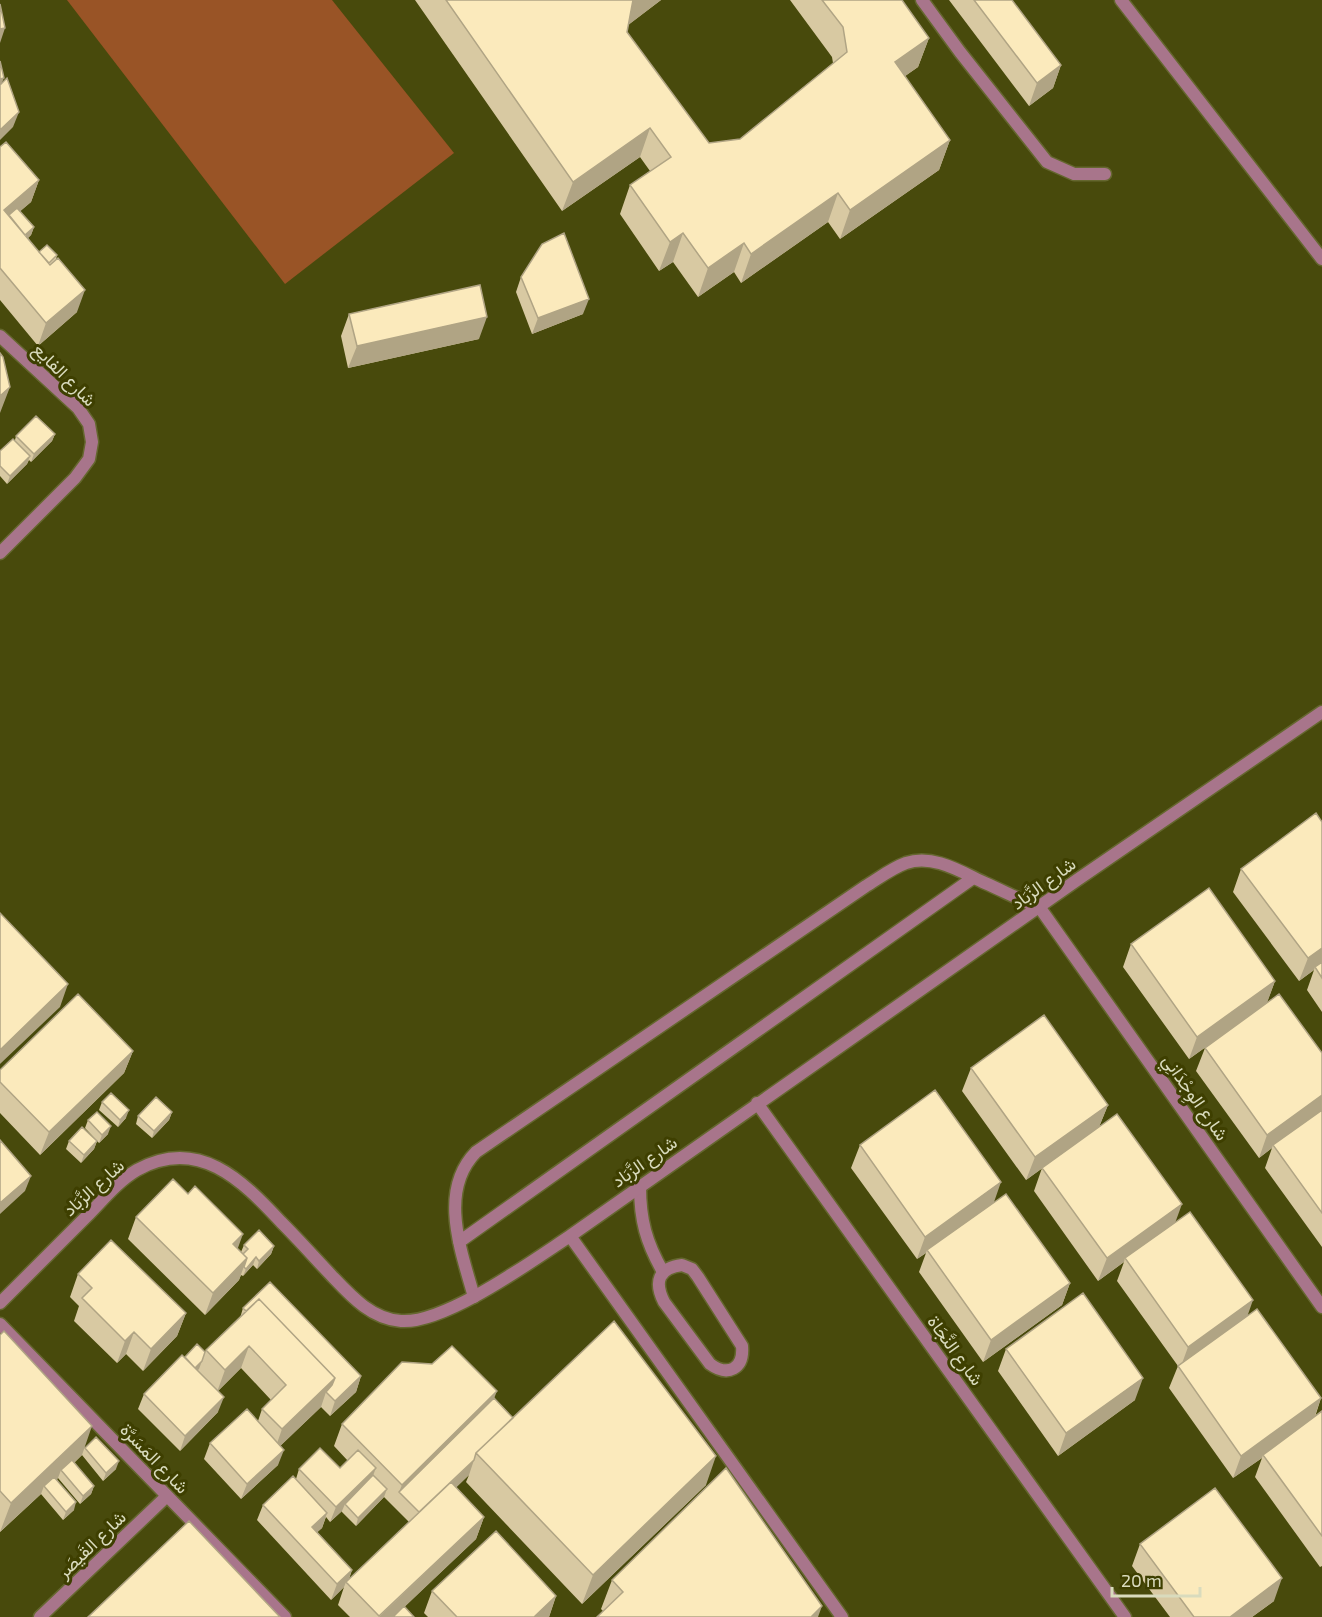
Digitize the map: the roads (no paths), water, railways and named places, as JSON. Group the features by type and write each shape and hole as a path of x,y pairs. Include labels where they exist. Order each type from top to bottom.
{"street":[{"path":"922,0 1047,162 1074,174 1105,174"},
{"path":"1121,0 1322,259"},
{"name":"شارع الفايع","path":"0,336 78,408 89,424 92,442 89,459 75,478 0,553"},
{"name":"شارع الزَّبَاد","path":"0,1303 112,1191 137,1171 159,1162 182,1158 206,1161 228,1172 252,1191 353,1298 377,1315 401,1321 423,1318 474,1297 570,1236 757,1103 1322,712"},
{"path":"474,1297 459,1242 455,1212 460,1174 476,1152 891,870 908,862 927,861 958,868 974,878 1040,908"},
{"path":"459,1242 974,878"},
{"name":"شارع الوِجْدَانِي","path":"1040,908 1322,1307"},
{"name":"شارع النَّجَاة","path":"757,1103 1125,1617"},
{"path":"640,1186 640,1209 644,1231 652,1253 663,1272"},
{"path":"570,1236 842,1617"},
{"path":"682,1265 692,1269 738,1337 743,1356 738,1366 728,1371 718,1370 710,1364 664,1302 659,1292 658,1282 663,1272 671,1266 682,1265"},
{"name":"شارع المَسَرَّة","path":"0,1324 285,1617"},
{"name":"شارع القَيصَر","path":"40,1617 167,1496"}]}
